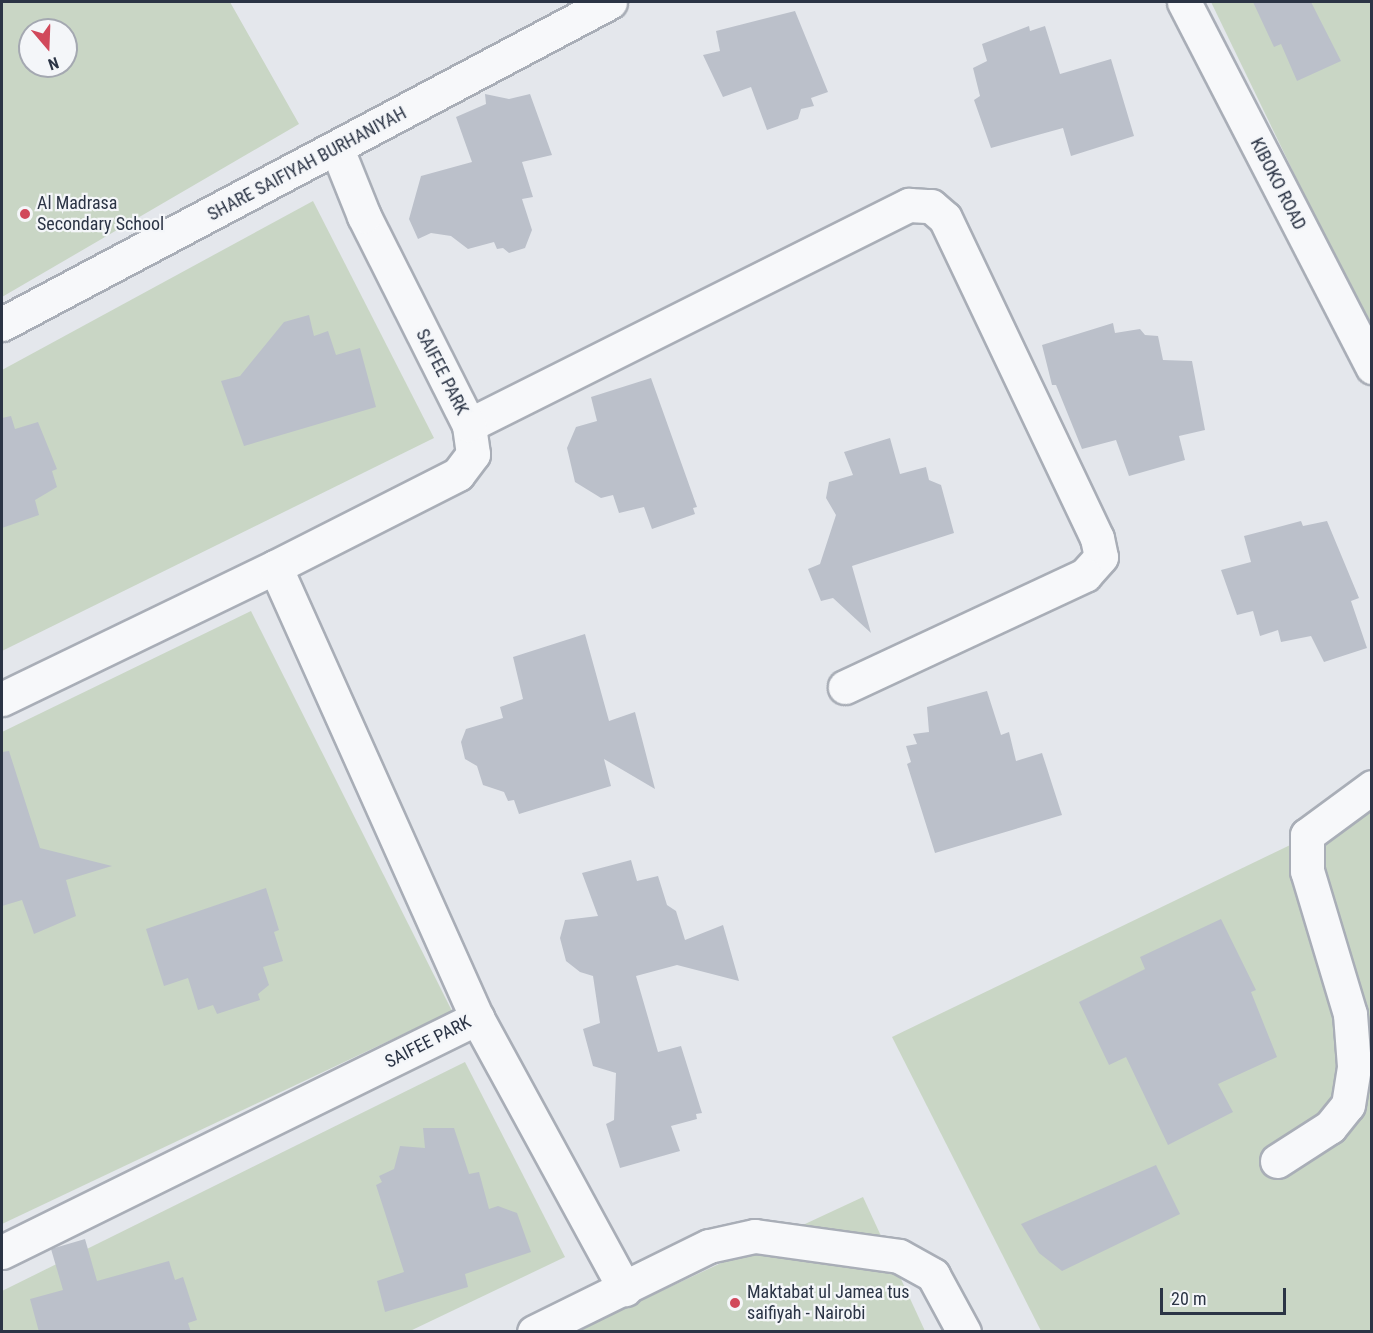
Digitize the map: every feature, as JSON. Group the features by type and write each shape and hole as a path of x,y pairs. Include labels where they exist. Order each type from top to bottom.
{"street":[{"name":"SHARE SAIFIYAH BURHANIYAH","path":"2,324 337,149 610,2"},
{"name":"KIBOKO ROAD","path":"1184,2 1371,367"},
{"name":"SAIFEE PARK","path":"2,699 275,567 458,474 473,454 469,425 364,216 337,149"},
{"path":"469,425 909,205 931,206 945,218 1097,538 1101,557 1085,575 845,687"},
{"name":"SAIFEE PARK","path":"2,1252 477,1018 275,567"},
{"path":"1277,1161 1330,1126 1348,1105 1354,1066 1350,1014 1307,871 1306,835 1371,787"},
{"path":"477,1018 625,1289"},
{"path":"534,1332 709,1246 755,1236 799,1240 899,1256 933,1275 964,1332"}],"green space":[{"path":"2,2 230,2 299,124 2,297"},
{"path":"1211,2 1371,2 1371,332"},
{"path":"313,201 434,438 2,651 2,370"},
{"path":"251,611 452,1011 2,1224 2,732"},
{"path":"1371,806 1371,1331 1041,1331 892,1037"},
{"path":"465,1062 565,1257 410,1331 2,1332 2,1291"},
{"name":"Maktabat ul Jamea tus saifiyah - Nairobi","path":"863,1197 925,1331 573,1332"}],"building":[{"path":"1253,2 1311,2 1341,61 1297,81 1281,44 1274,47"},
{"path":"795,11 828,92 811,98 814,106 801,109 798,119 767,130 751,87 723,97 703,55 720,51 716,31"},
{"path":"1029,26 1030,31 1045,26 1060,74 1111,59 1134,136 1071,156 1063,128 991,148 974,100 980,96 973,68 987,61 982,44"},
{"path":"485,94 509,99 530,94 552,155 522,162 533,197 522,199 532,230 525,248 509,253 503,248 497,249 494,242 468,249 451,236 431,233 418,239 409,219 421,176 472,162 456,117 486,104"},
{"path":"309,315 314,336 328,331 336,355 360,348 376,407 244,446 221,381 240,376 284,322"},
{"path":"1113,323 1115,333 1140,329 1145,335 1158,336 1163,360 1192,361 1205,430 1179,436 1185,460 1129,476 1116,440 1082,449 1056,385 1052,385 1042,345"},
{"path":"651,378 697,507 693,508 695,514 652,529 644,507 619,513 613,495 601,498 575,482 567,448 576,427 597,421 591,397"},
{"path":"11,416 15,429 38,422 57,469 52,471 57,487 35,500 39,515 2,528 2,418"},
{"path":"890,438 900,474 926,467 929,480 941,485 954,533 852,566 871,633 833,598 821,601 808,569 820,564 836,515 826,498 829,482 853,475 844,452"},
{"path":"1301,521 1303,526 1327,521 1359,598 1351,601 1367,648 1324,662 1311,636 1281,642 1278,630 1260,636 1253,611 1237,615 1221,570 1251,562 1244,536"},
{"path":"585,634 609,721 635,712 655,789 604,759 611,786 519,814 514,800 508,801 504,792 483,785 477,766 465,759 461,742 466,729 503,718 500,707 523,699 513,657"},
{"path":"987,691 1001,735 1009,732 1016,761 1042,753 1062,815 935,853 907,764 911,762 906,746 917,744 913,734 929,732 927,707"},
{"path":"9,751 40,848 112,866 66,880 76,916 34,934 22,900 2,906 2,752"},
{"path":"631,860 637,881 658,876 667,905 676,911 685,940 723,925 739,981 677,965 636,976 658,1052 681,1046 702,1113 696,1114 697,1119 671,1126 680,1151 620,1168 606,1124 614,1120 616,1073 593,1066 583,1029 600,1023 593,976 580,972 566,961 560,938 565,920 598,916 582,873"},
{"path":"266,888 279,930 274,932 283,961 263,967 269,985 258,994 260,1000 217,1014 213,1005 198,1010 188,978 164,986 146,929"},
{"path":"1221,919 1256,990 1251,992 1277,1057 1218,1084 1233,1112 1168,1145 1126,1057 1109,1065 1079,1002 1145,969 1140,957"},
{"path":"423,1128 454,1128 469,1174 479,1172 489,1209 498,1206 517,1213 531,1252 465,1274 468,1287 385,1312 377,1281 404,1272 376,1185 382,1182 379,1176 394,1169 400,1146 425,1148"},
{"path":"1156,1165 1180,1214 1062,1271 1039,1253 1021,1224"},
{"path":"85,1239 97,1281 169,1261 175,1280 183,1277 197,1320 188,1323 191,1332 39,1332 30,1299 63,1290 51,1249"}],"place":[{"name":"Al Madrasa Secondary School","path":"25,214"},
{"name":"Maktabat ul Jamea tus saifiyah - Nairobi","path":"735,1303"}]}
